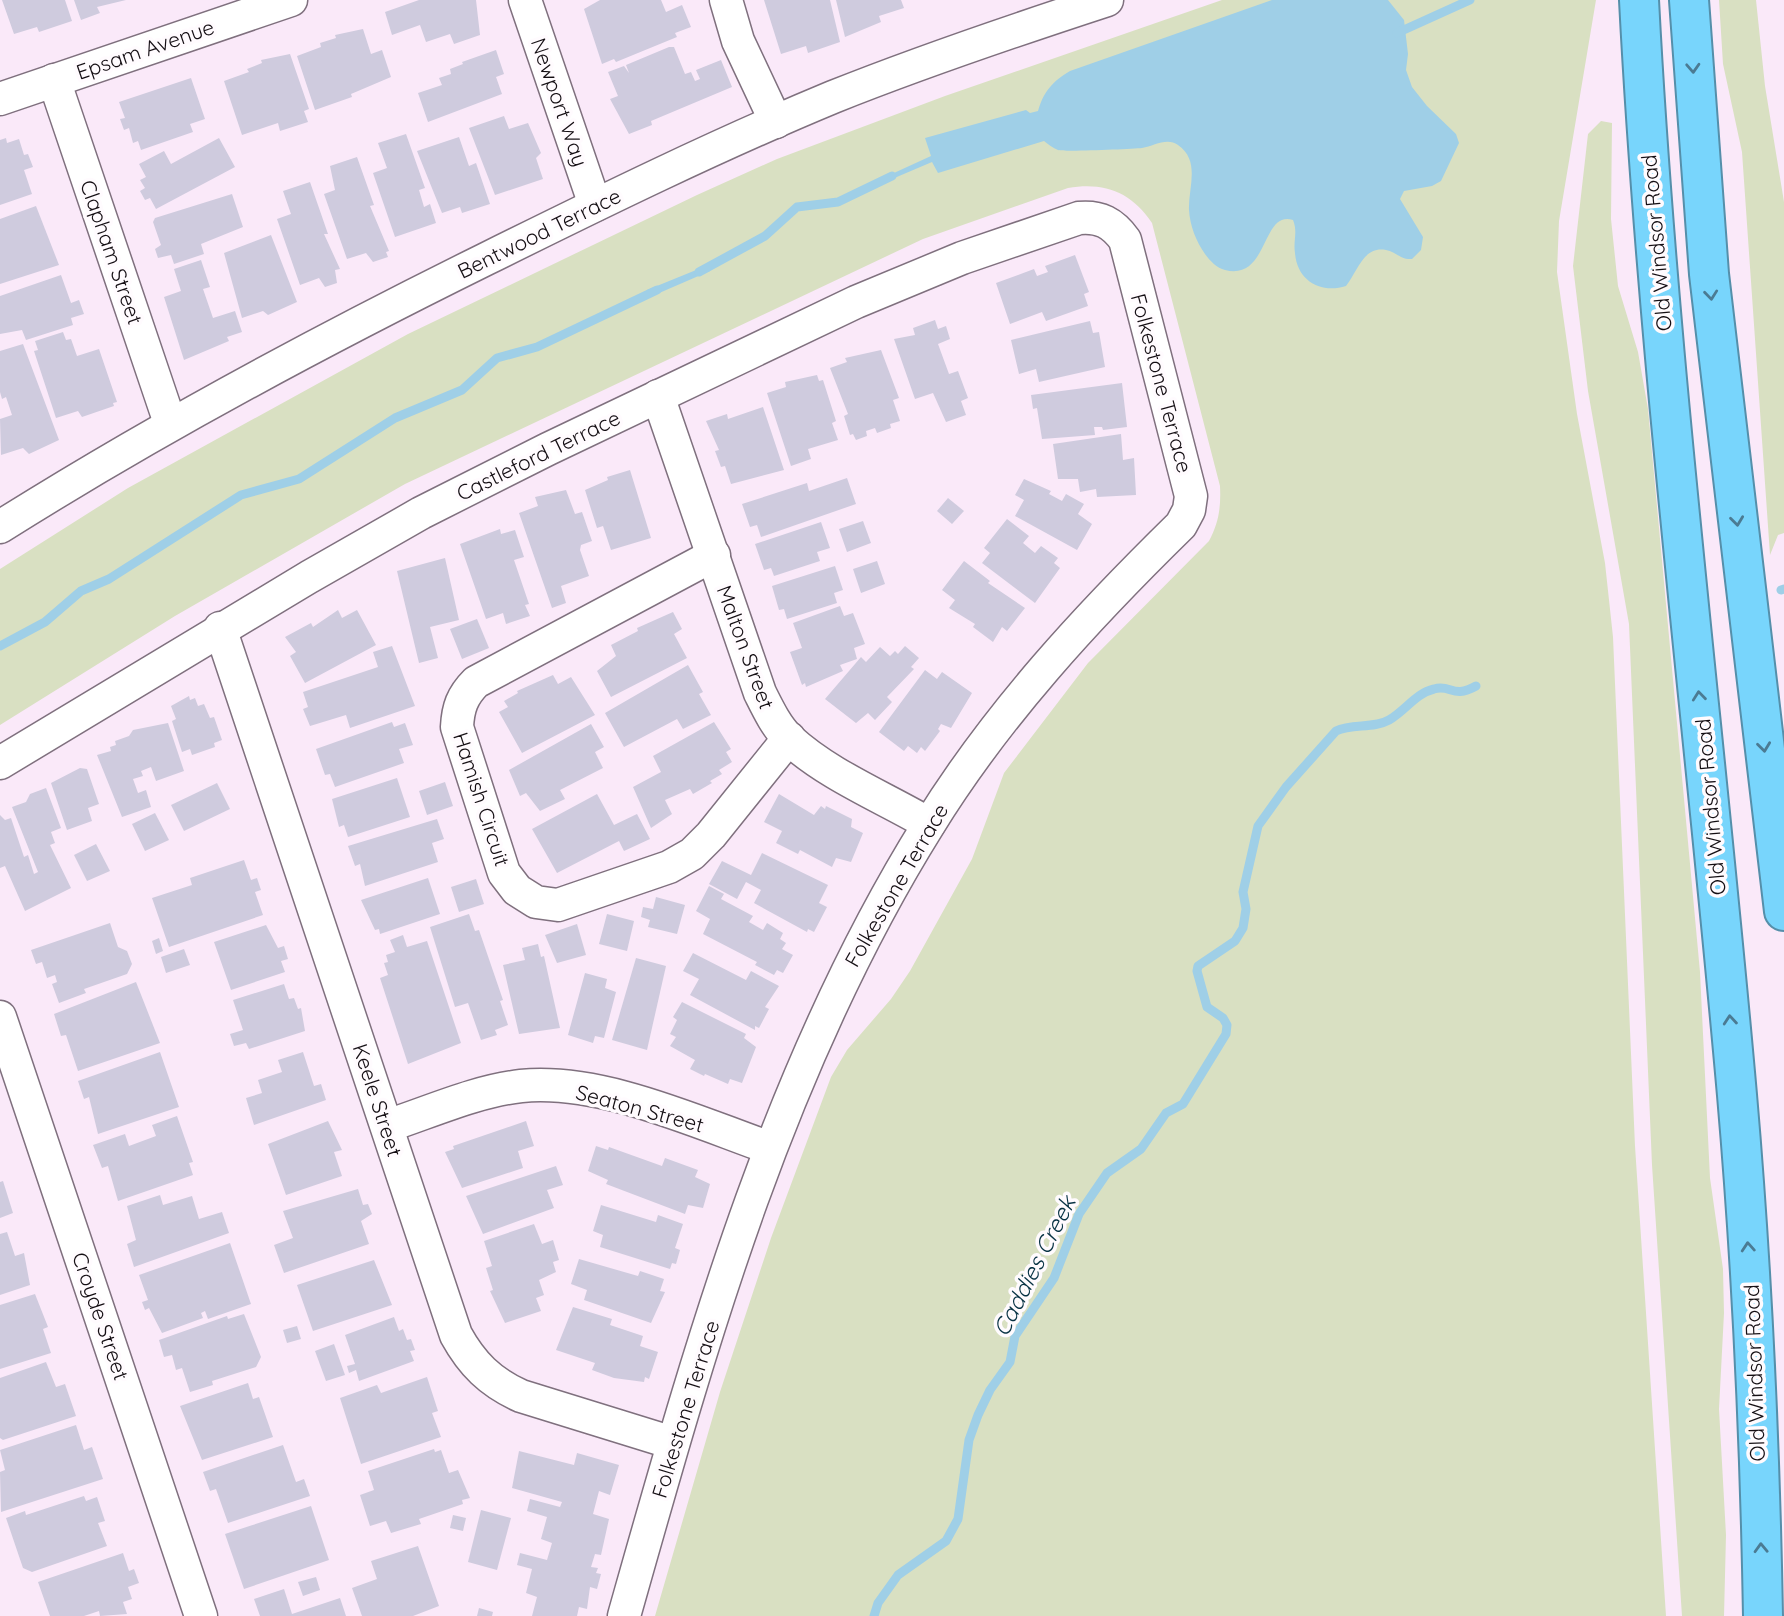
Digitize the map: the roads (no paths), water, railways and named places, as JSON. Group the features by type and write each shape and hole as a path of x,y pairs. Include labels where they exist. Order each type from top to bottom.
{"highway":[{"name":"Old Windsor Road","path":"1639,0 1653,214 1737,1098 1752,1323 1763,1616"},
{"path":"1689,0 1709,274 1784,911"}],"street":[{"name":"Epsam Avenue","path":"0,99 291,0"},
{"name":"Newport Way","path":"525,0 595,205"},
{"path":"726,0 738,41 776,122"},
{"name":"Bentwood Terrace","path":"0,527 170,423 349,326 595,205 776,122 929,60 1107,0"},
{"name":"Clapham Street","path":"54,80 170,423"},
{"name":"Castleford Terrace","path":"0,763 220,628 421,513 658,396 856,302 962,258 1079,218 1092,217 1108,222"},
{"name":"Folkestone Terrace","path":"624,1616 673,1443 770,1148 834,995 929,824 1022,695 1074,634 1181,525 1189,510 1191,496 1125,240 1108,222"},
{"name":"Malton Street","path":"658,396 760,693 772,718 789,738 816,760 929,824"},
{"name":"Hamish Circuit","path":"713,555 476,682 465,694 458,710 457,727 504,873 517,890 536,902 558,905 669,867 692,854 711,835 789,738"},
{"name":"Keele Street","path":"220,628 456,1335 467,1355 484,1374 521,1396 673,1443"},
{"name":"Croyde Street","path":"0,1017 201,1616"},
{"name":"Seaton Street","path":"387,1126 495,1091 548,1085 636,1102 770,1148"}],"water":[{"path":"1272,0 1388,0 1404,20 1408,54 1406,70 1412,87 1456,134 1459,143 1441,181 1432,186 1404,191 1400,199 1423,237 1421,250 1412,259 1378,250 1366,256 1346,286 1319,286 1305,278 1300,271 1295,253 1293,220 1283,220 1275,225 1250,265 1239,271 1222,269 1209,259 1196,239 1189,210 1192,175 1189,159 1178,145 1169,142 1142,148 1073,151 1058,150 1044,141 938,173 932,162 885,182 883,178 931,156 925,138 1026,110 1030,113 1038,111 1050,88 1070,71"},
{"path":"706,266 710,271 650,297 647,290"}],"waterway":[{"path":"1397,33 1470,0"},
{"path":"699,272 765,236 797,207 838,202 892,176"},
{"path":"0,646 45,622 81,591 109,579 241,495 299,479 395,418 462,390 497,358 537,347 657,290"},
{"name":"Caddies Creek","path":"874,1616 878,1603 898,1575 946,1541 958,1519 969,1440 978,1415 990,1390 1010,1362 1015,1336 1054,1278 1079,1214 1107,1173 1141,1149 1166,1113 1183,1104 1226,1034 1227,1025 1223,1018 1207,1007 1197,971 1198,966 1235,941 1243,928 1246,909 1243,892 1258,826 1286,787 1336,731 1383,723 1422,694 1434,689 1462,691 1476,686"}]}
